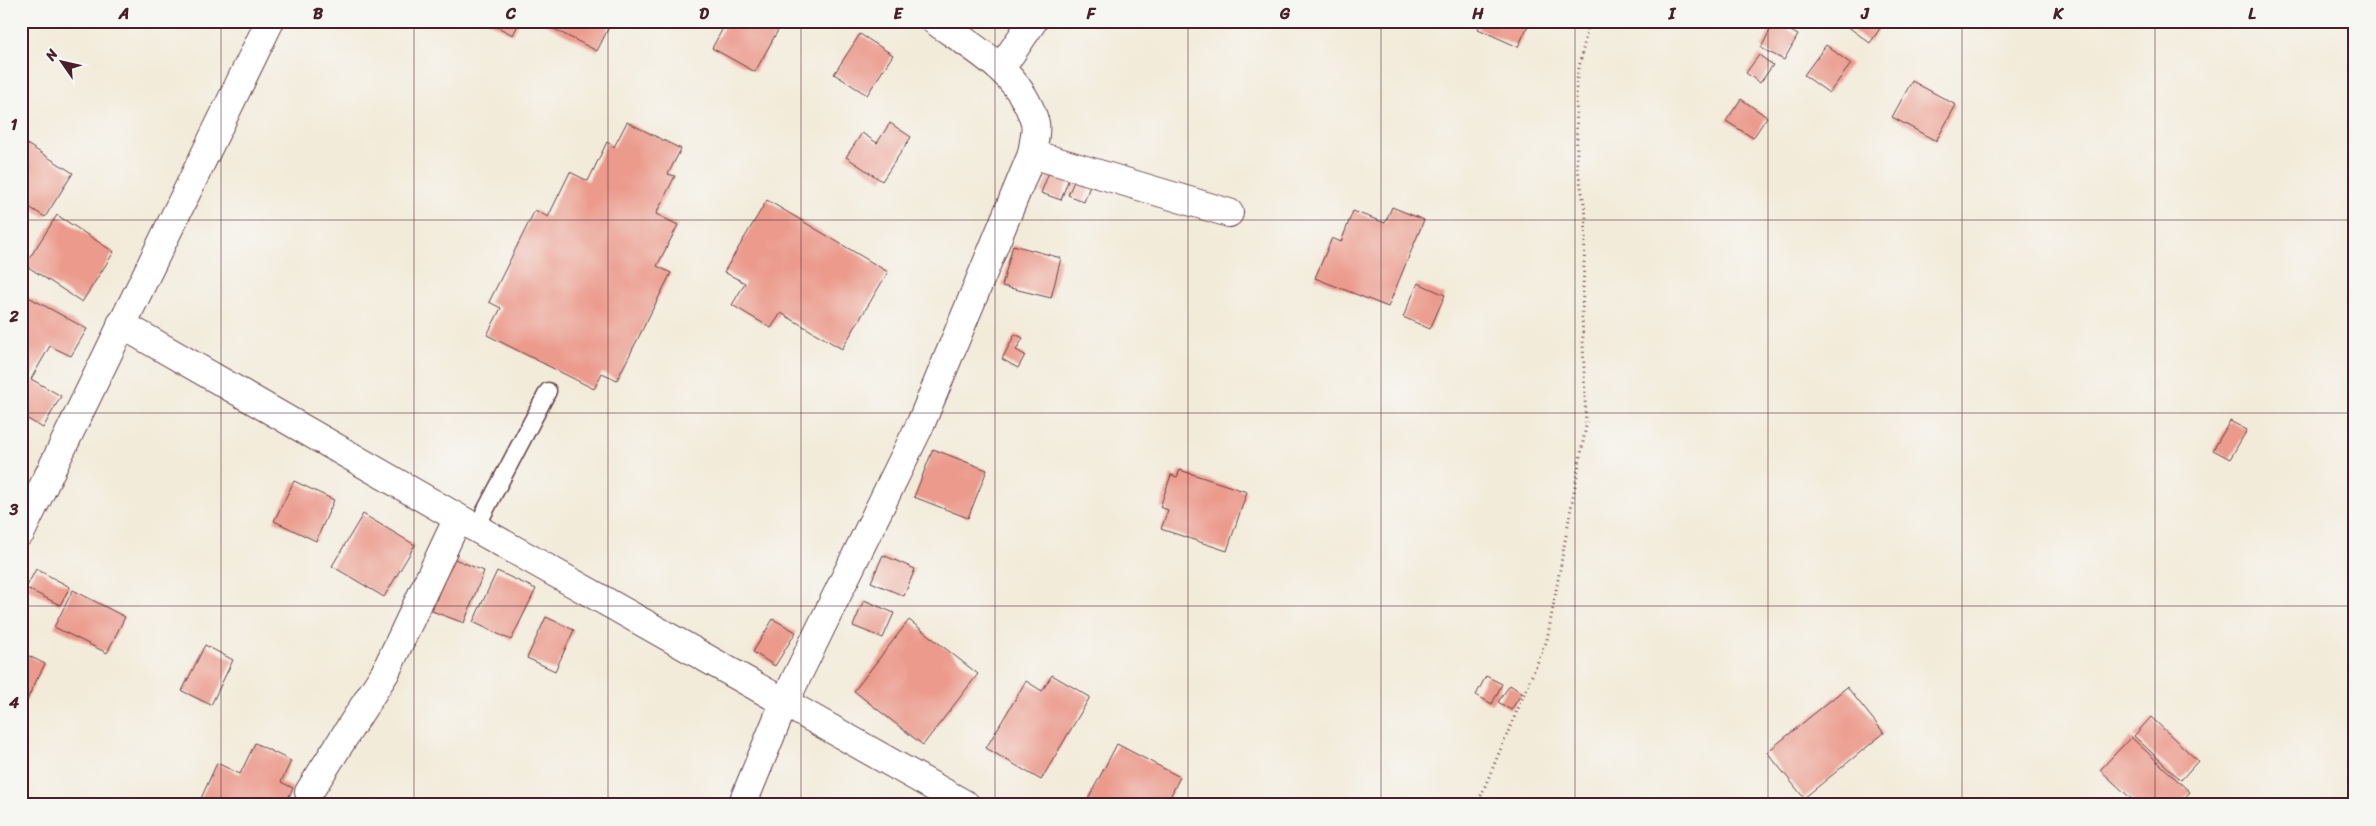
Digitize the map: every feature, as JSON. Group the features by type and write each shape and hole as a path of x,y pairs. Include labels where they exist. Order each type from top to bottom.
{"street":[{"path":"21,532 270,21"},
{"path":"742,805 784,702 920,423 1032,154 1036,125 1018,86 1001,68 935,21"},
{"path":"1001,68 1033,21"},
{"path":"1032,154 1229,214"},
{"path":"121,324 467,523 966,805"},
{"path":"309,792 385,673 467,523"}],"lane":[{"path":"467,523 548,391"}],"path":[{"path":"1477,805 1547,640 1586,426 1582,314 1586,215 1576,164 1576,82 1589,21"}],"building":[{"path":"486,21 520,21 513,35"},
{"path":"538,21 612,21 597,51"},
{"path":"727,21 783,21 755,72 712,48"},
{"path":"1096,21 1117,21 1116,27"},
{"path":"1482,21 1530,21 1518,47 1478,29"},
{"path":"1786,21 1808,21 1806,28"},
{"path":"1845,21 1885,21 1870,43 1843,23"},
{"path":"1774,22 1798,35 1784,60 1761,48"},
{"path":"860,34 893,55 867,95 834,74"},
{"path":"1826,45 1851,64 1829,93 1804,75"},
{"path":"1759,55 1773,65 1760,83 1746,73"},
{"path":"1912,81 1956,105 1936,141 1892,117"},
{"path":"1741,99 1767,117 1753,138 1726,121"},
{"path":"627,122 681,149 668,174 675,176 656,214 678,225 657,266 671,273 617,380 602,373 594,389 487,335 501,308 489,302 535,210 548,217 570,172 588,181 607,142 614,147"},
{"path":"890,123 911,137 882,181 846,157 862,133 877,143"},
{"path":"22,141 73,173 45,217 21,202"},
{"path":"1050,170 1069,178 1061,200 1041,193"},
{"path":"1075,179 1090,186 1084,202 1068,195"},
{"path":"767,200 888,272 842,349 781,313 771,328 732,305 745,283 724,272"},
{"path":"1392,207 1424,220 1388,307 1315,278 1332,238 1341,242 1353,211 1385,223"},
{"path":"57,215 114,252 82,302 25,265"},
{"path":"1013,245 1061,258 1051,298 1002,286"},
{"path":"1418,283 1445,295 1430,329 1403,317"},
{"path":"21,293 87,329 71,356 50,346 31,379 61,396 43,428 21,415"},
{"path":"1015,334 1023,338 1016,350 1025,355 1018,368 1002,359"},
{"path":"2230,421 2247,430 2230,459 2213,450"},
{"path":"933,449 987,470 968,518 914,497"},
{"path":"1180,470 1247,492 1227,551 1161,529 1168,510 1160,507 1171,475 1177,477"},
{"path":"294,481 334,500 316,541 274,521"},
{"path":"363,514 415,545 384,597 332,566"},
{"path":"883,555 915,569 904,596 871,582"},
{"path":"452,558 484,571 464,623 432,611"},
{"path":"36,569 70,587 60,605 26,588"},
{"path":"497,571 536,589 511,640 473,622"},
{"path":"73,590 125,617 107,653 54,627"},
{"path":"864,600 894,613 883,638 853,626"},
{"path":"546,617 574,630 555,671 527,658"},
{"path":"773,619 796,632 775,666 753,652"},
{"path":"909,620 978,674 923,745 854,691"},
{"path":"205,645 233,660 211,705 182,691"},
{"path":"21,652 45,664 23,707 21,706"},
{"path":"1052,675 1090,697 1041,780 986,748 1026,681 1042,691"},
{"path":"1486,676 1502,684 1492,704 1476,695"},
{"path":"1510,685 1522,693 1511,710 1498,702"},
{"path":"1847,687 1884,733 1804,798 1767,752"},
{"path":"2151,717 2198,761 2181,780 2134,736"},
{"path":"2131,737 2190,792 2178,805 2138,805 2100,770"},
{"path":"255,743 291,761 281,782 293,788 285,805 198,805 217,763 240,774"},
{"path":"1117,744 1180,777 1166,805 1095,805 1087,801"}]}
